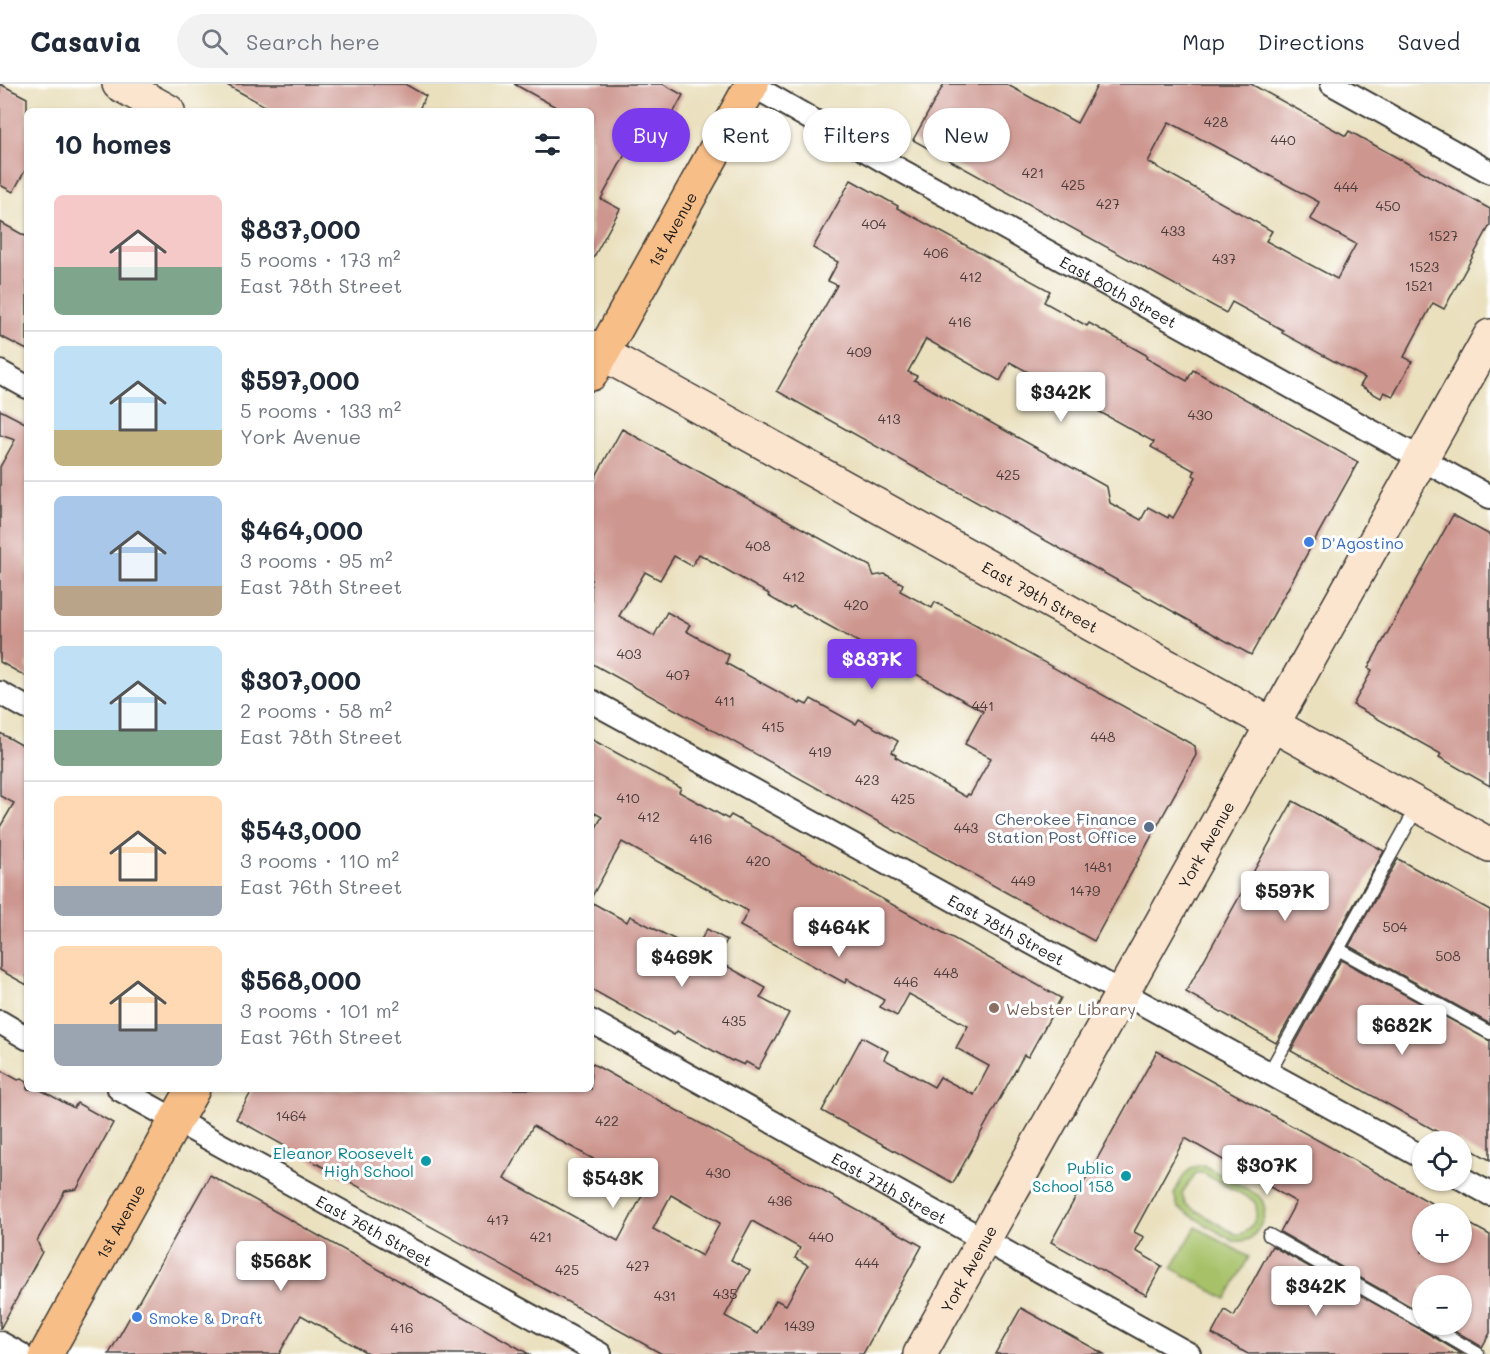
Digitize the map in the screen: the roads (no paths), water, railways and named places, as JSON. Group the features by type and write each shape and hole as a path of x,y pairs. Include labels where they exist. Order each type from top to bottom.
{"main road":[{"path":"119,84 163,108"},
{"name":"1st Avenue","path":"595,358 751,84"},
{"name":"York Avenue","path":"920,1354 1490,336"},
{"name":"East 79th Street","path":"595,358 1272,724 1490,845"},
{"name":"1st Avenue","path":"46,1354 191,1092"}],"street":[{"name":"East 80th Street","path":"751,84 884,161 1490,497"},
{"path":"1332,84 1490,172"},
{"path":"0,372 24,385"},
{"path":"0,693 24,706"},
{"name":"East 78th Street","path":"594,703 1412,1151"},
{"path":"0,1022 24,1036"},
{"name":"East 77th Street","path":"594,1023 1189,1354"},
{"name":"East 76th Street","path":"125,1092 600,1354"},
{"path":"1472,1185 1490,1194"},
{"path":"0,1343 20,1354"}],"lane":[{"path":"1269,1072 1419,805"},
{"path":"1338,949 1490,1033"},
{"path":"1269,1235 1412,1316"},
{"path":"1446,1335 1478,1354"}],"place":[{"name":"D'Agostino","path":"1309,542"},
{"name":"Cherokee Finance Station Post Office","path":"1149,827"},
{"name":"Webster Library","path":"994,1008"},
{"name":"Eleanor Roosevelt High School","path":"426,1161"},
{"name":"Public School 158","path":"1126,1176"},
{"name":"Smoke & Draft","path":"137,1317"}]}
